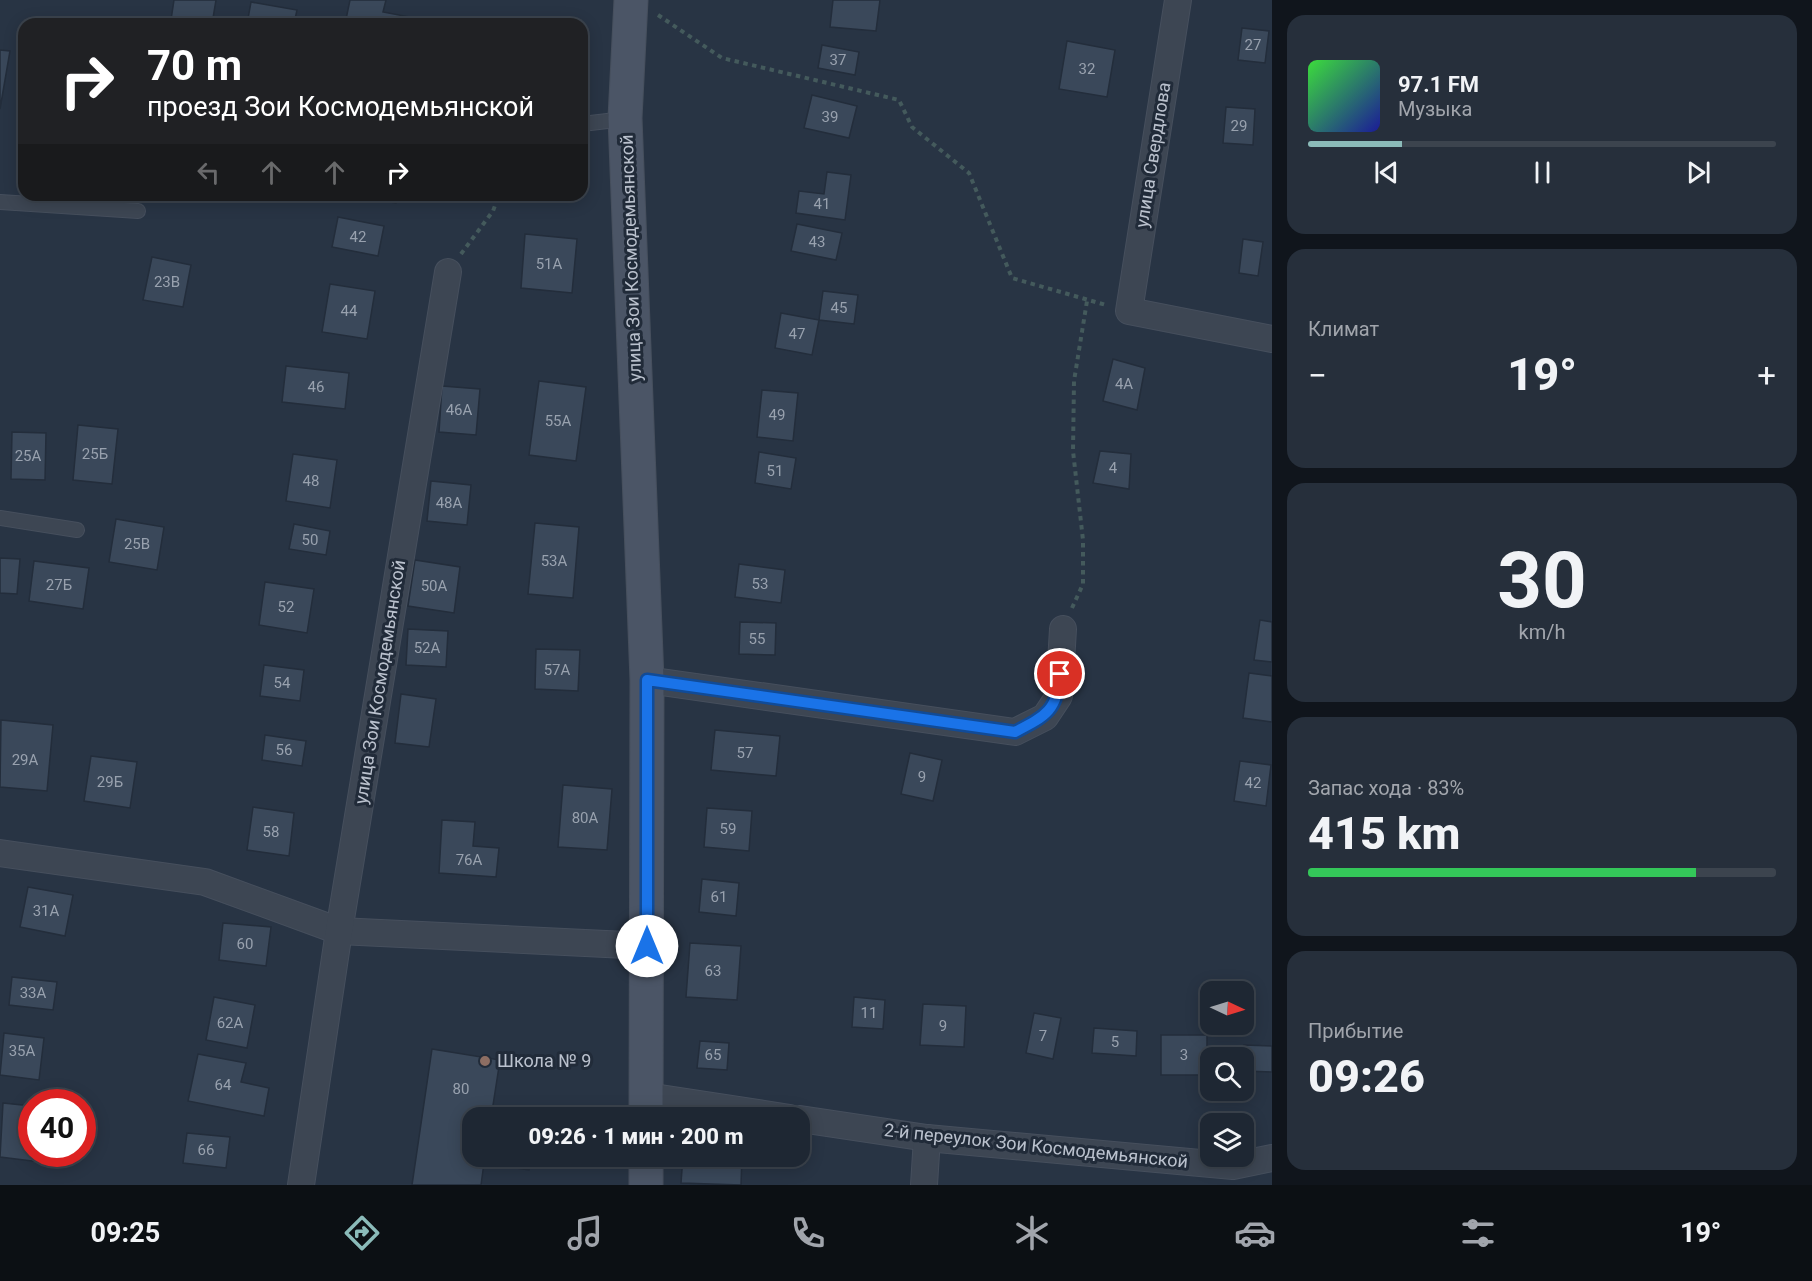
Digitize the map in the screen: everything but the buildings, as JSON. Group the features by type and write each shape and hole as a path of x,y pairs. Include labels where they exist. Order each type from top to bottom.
{"street":[{"name":"улица Свердлова","path":"1129,311 1178,0"},
{"name":"улица Зои Космодемьянской","path":"642,6 625,118 647,680 647,1107"},
{"name":"улица Зои Космодемьянской","path":"301,1185 339,931 448,272"},
{"path":"1129,311 1272,339"},
{"path":"647,680 1015,732 1045,717 1059,696 1063,629"},
{"path":"0,853 205,882 339,931 647,946"},
{"name":"2-й переулок Зои Космодемьянской","path":"810,1120 927,1138 1232,1176 1272,1158"},
{"path":"924,1185 927,1138"},
{"path":"646,1167 646,1185"}],"lane":[{"name":"улица Зои Космодемьянской","path":"588,123 625,118"},
{"path":"0,202 138,211"},
{"path":"0,518 77,530"}],"path":[{"path":"642,6 722,58 899,100 912,127 969,172 1012,278 1129,311"},
{"path":"448,272 493,211 497,201"},
{"path":"1063,629 1083,585 1083,540 1073,451 1074,381 1087,301"}],"place":[{"name":"Школа № 9","path":"485,1061"}],"route":[{"path":"647,946 647,680 1015,732 1045,717 1059,696 1060,674"}]}
